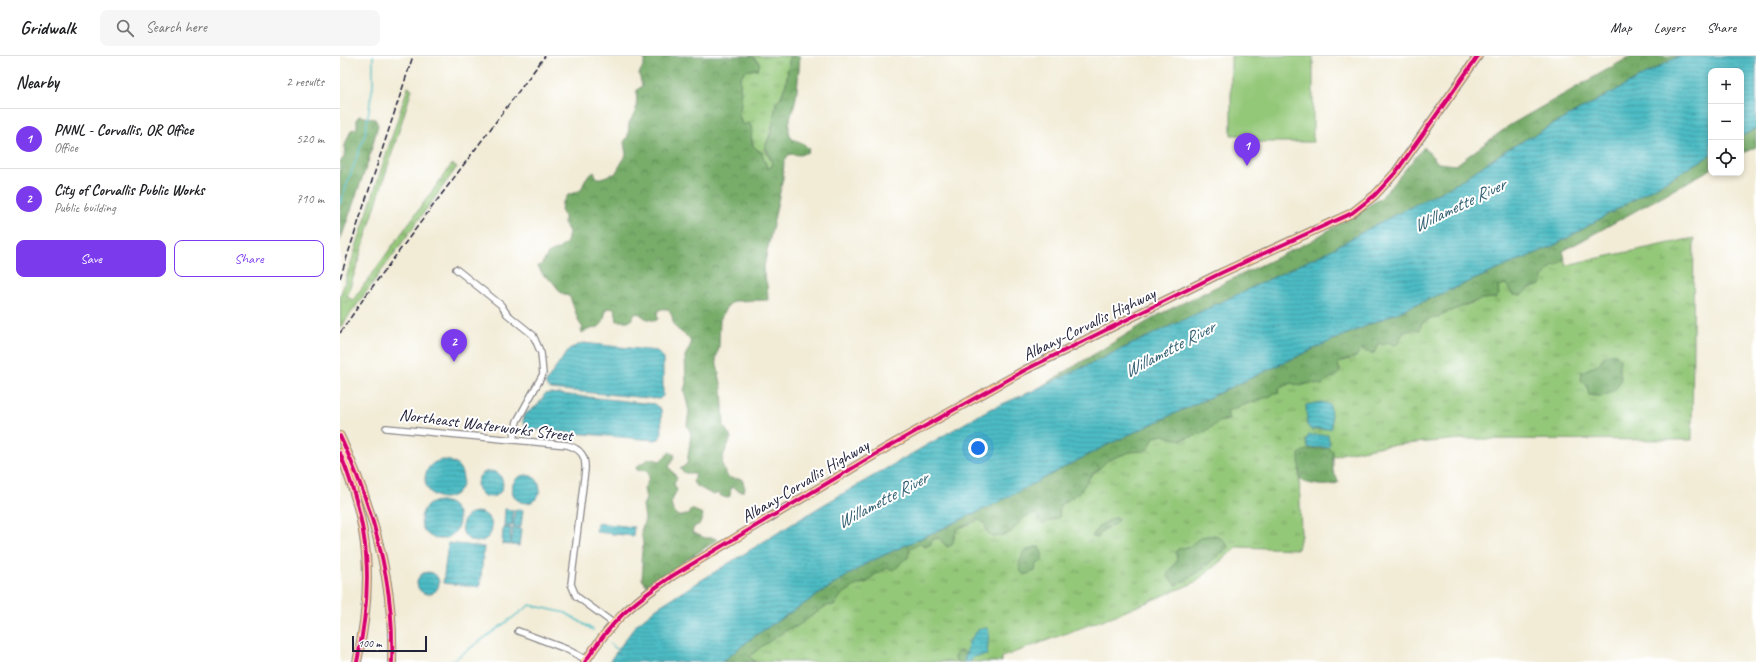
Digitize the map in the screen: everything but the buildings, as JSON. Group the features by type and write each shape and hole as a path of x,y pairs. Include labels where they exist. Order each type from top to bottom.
{"highway":[{"name":"Albany-Corvallis Highway","path":"586,661 613,623 634,602 672,576 886,448 1025,370 1222,273 1352,213 1374,195 1396,172 1478,56"},
{"path":"340,436 367,502 383,562 391,620 392,662"},
{"path":"340,453 357,502 367,555 368,601 357,662"}],"street":[{"path":"456,269 533,335 541,353 544,374 517,421 512,440"},
{"name":"Northeast Waterworks Street","path":"386,428 567,445 574,447 583,454 585,470 571,584 576,596 613,623"},
{"path":"518,631 566,649 586,661"}],"green space":[{"path":"645,56 752,56 760,63 758,69 745,71 740,78 741,102 739,115 742,125 749,123 752,131 751,138 753,145 762,153 768,168 773,164 765,146 771,134 776,103 781,97 786,84 790,56 800,56 796,97 790,118 789,129 792,139 803,143 809,149 808,152 800,155 789,154 784,161 783,178 763,271 767,285 768,300 733,301 726,308 720,320 719,346 716,360 722,388 724,426 731,438 724,453 722,463 729,478 742,479 745,488 744,491 740,491 731,487 730,496 727,498 721,496 719,493 713,495 695,485 693,482 695,473 685,473 680,469 687,464 691,434 687,425 689,411 684,390 686,384 685,356 691,344 689,338 674,325 670,312 666,309 659,310 657,313 658,319 655,321 636,313 630,321 617,321 615,309 609,308 606,309 601,325 582,333 581,330 583,328 579,322 570,297 561,293 552,281 543,275 538,266 541,265 548,254 560,248 567,242 569,232 564,223 564,216 561,210 562,203 568,195 581,190 586,178 594,172 597,178 615,174 626,155 624,142 628,136 629,123 636,111 637,90 642,86 639,74 644,64"},
{"path":"752,56 790,56 786,84 781,97 776,103 774,120 765,150 773,164 768,168 760,151 754,148 751,136 751,126 742,125 739,115 741,102 740,78 745,71 755,69 760,63"},
{"path":"1231,56 1313,56 1313,142 1243,142 1243,135 1231,135"},
{"path":"1631,56 1679,56 1508,149 1456,184 1375,225 1329,251 1037,389 1160,314 1311,241 1381,198 1424,147 1438,163 1456,165 1510,125"},
{"path":"408,87 412,89 347,297 353,300 452,164 457,167 340,328 340,297"},
{"path":"359,116 375,119 378,125 368,162 340,241 340,161 344,158 345,145 351,130 357,128 357,118"},
{"path":"1756,128 1756,147 1744,153 1744,140 1744,135"},
{"path":"1708,157 1708,171 1563,251 1565,259 1557,265 1552,266 1546,275 1542,277 1541,285 1528,289 1522,295 1513,295 1506,284 1498,286 1499,295 1496,298 1482,299 1440,315 1439,318 1430,318 1421,324 1420,330 1410,330 1401,336 1399,343 1394,345 1388,342 1383,345 1379,343 1374,353 1371,354 1363,349 1360,350 1356,357 1340,362 1338,365 1340,370 1337,376 1327,380 1322,385 1311,383 1300,386 1291,383 1278,389 1279,393 1227,411 1229,420 1219,422 1203,433 1182,440 1164,435 1154,437 1149,448 1144,451 1130,452 1108,460 1092,474 1079,493 1060,505 1059,517 1042,524 1036,514 1026,516 1011,532 993,537 986,531 985,523 979,520 957,529 952,545 947,547 939,538 931,540 931,544 925,547 920,544 910,548 908,558 895,569 893,570 887,568 873,576 868,582 857,585 841,595 835,605 826,606 796,627 788,629 761,647 750,656 755,662 722,662 753,637 867,563 978,512 1107,445 1324,344 1555,245"},
{"path":"1694,238 1692,440 1462,439 1383,446 1345,453 1299,468 1301,535 1298,549 1237,547 1196,582 1116,615 1002,657 1002,662 722,662 867,563 1560,243 1566,265"},
{"path":"1610,354 1616,354 1620,358 1620,383 1609,394 1599,396 1589,395 1587,386 1581,380 1582,372 1600,363 1603,357"},
{"path":"1328,448 1333,451 1333,471 1339,482 1330,485 1320,485 1300,480 1299,454 1309,450"},
{"path":"669,452 675,455 669,467 677,478 674,484 677,490 671,502 673,511 678,516 688,515 691,509 703,514 700,524 694,527 692,532 705,538 715,538 717,540 647,586 642,579 643,567 641,560 643,544 641,531 645,519 643,505 646,499 644,489 649,476 647,471 637,470 636,467 650,458 660,461"},
{"path":"1116,517 1118,520 1112,526 1102,530 1098,538 1092,537 1099,526"},
{"path":"1215,535 1225,541 1228,547 1199,572 1176,585 1168,577 1168,573 1177,561 1176,552 1178,549 1190,546 1201,537"},
{"path":"1039,547 1042,553 1042,560 1036,565 1035,571 1025,575 1019,567 1023,552"},
{"path":"961,651 965,653 967,657 965,661 961,663 957,661 955,657 957,653"}],"water":[{"name":"Willamette River","path":"1679,56 1756,56 1756,128 1744,135 1744,68 1708,68 1708,157 1555,245 1324,344 1107,445 991,506 867,563 753,637 722,662 609,662 636,625 658,607 823,505 986,411 1037,389 1329,251 1375,225 1456,184 1508,149"},
{"path":"583,343 657,351 663,357 663,396 659,399 550,389 546,386 546,382 569,349"},
{"path":"550,393 654,404 661,409 662,433 659,439 654,440 528,429 523,422 524,415 538,405 545,394"},
{"path":"1322,402 1330,405 1332,428 1311,430 1307,425 1306,405"},
{"path":"1309,435 1328,435 1330,445 1328,447 1308,448 1306,440"},
{"path":"440,460 448,460 458,465 462,472 462,486 458,493 448,498 440,498 430,493 428,490 425,483 425,475 430,465 433,463"},
{"path":"490,471 499,475 503,484 499,493 490,497 481,493 477,484 481,475"},
{"path":"526,475 536,479 540,489 536,499 526,503 516,499 512,489 516,479"},
{"path":"440,501 450,504 456,510 459,520 456,530 450,536 440,539 430,536 424,530 421,520 424,510 430,504"},
{"path":"505,509 513,510 512,526 504,526"},
{"path":"515,510 523,510 521,527 513,527"},
{"path":"477,512 487,517 492,527 487,537 477,542 467,537 462,527 467,517"},
{"path":"597,523 634,527 633,536 596,532"},
{"path":"503,527 511,528 510,545 502,544"},
{"path":"513,528 521,529 519,546 511,545"},
{"path":"448,543 484,547 480,587 443,583"},
{"path":"428,572 436,575 439,583 436,591 428,594 420,591 417,583 420,575"},
{"path":"984,627 987,628 989,632 987,655 973,657 970,662 964,662 969,641 979,629"}],"waterway":[{"path":"340,204 365,134 373,85 373,56"},
{"path":"451,662 530,605 566,613 593,630"},
{"path":"610,644 618,650"}],"railway":[{"path":"340,278 413,56"},
{"path":"340,333 364,298 545,56"}],"cycle path":[{"path":"585,662 604,635 623,614 645,595 672,576 886,448 1025,370 1221,273 1352,213 1375,195 1396,172 1478,56"},
{"path":"340,436 362,490 380,546 390,603 392,662"},
{"path":"340,453 358,506 366,556 366,607 357,662"}],"place":[{"name":"PNNL - Corvallis, OR Office","path":"1247,166"},
{"name":"City of Corvallis Public Works","path":"454,362"}]}
